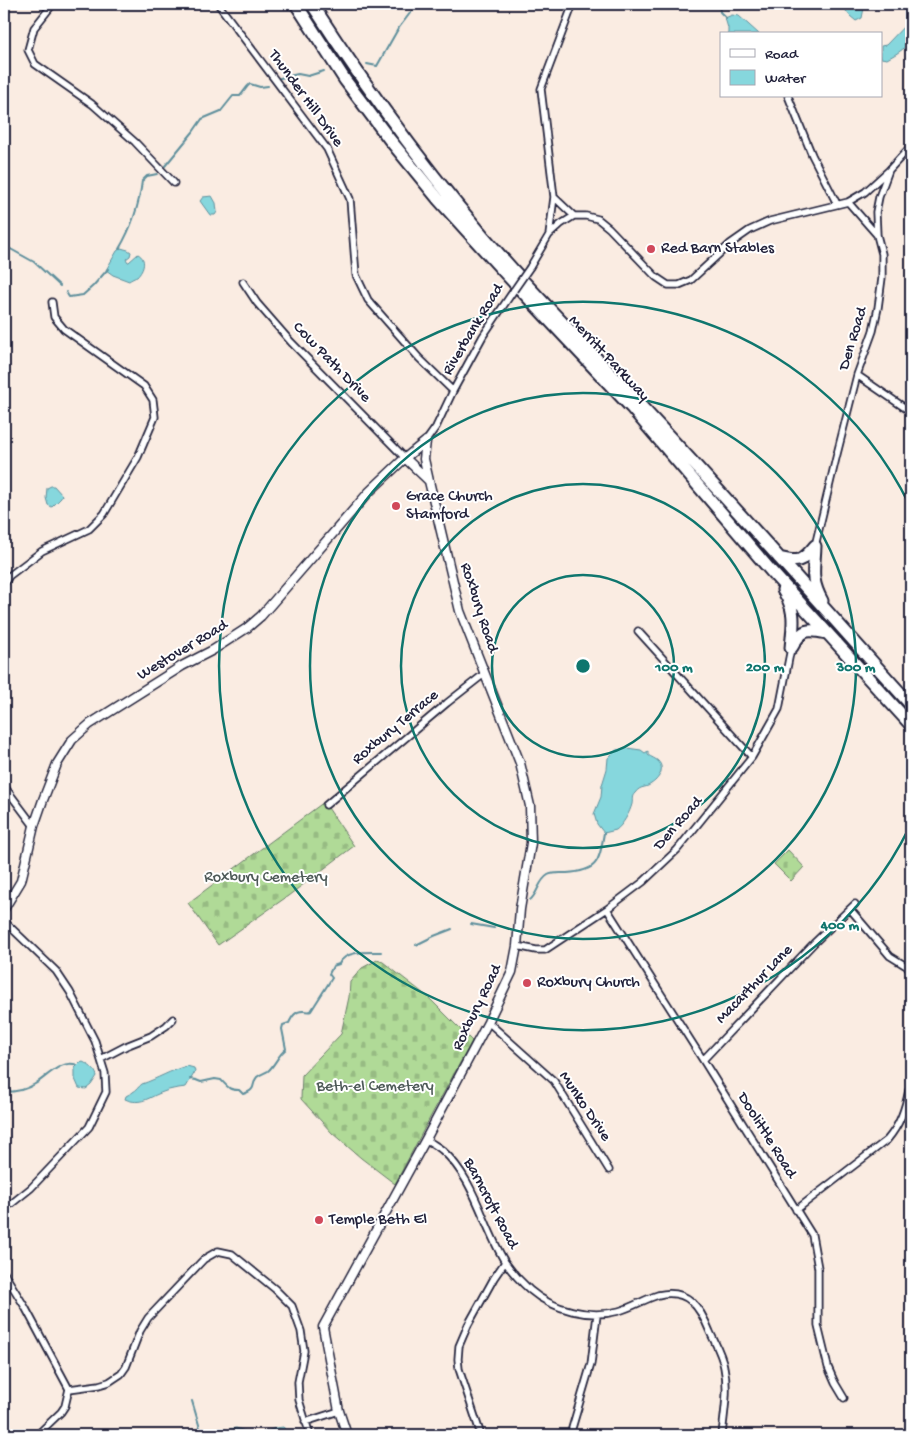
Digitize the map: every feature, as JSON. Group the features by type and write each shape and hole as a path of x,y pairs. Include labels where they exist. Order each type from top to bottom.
{"highway":[{"name":"Merritt Parkway","path":"296,4 345,80 390,140 439,200 631,407 771,571 911,725"},
{"name":"Merritt Parkway","path":"312,4 402,133 453,198 513,269 638,403 911,705"},
{"path":"779,558 792,562 800,561 815,546"},
{"path":"815,546 812,569 813,578 820,597 830,615"},
{"path":"771,571 788,597 793,610 794,622 791,648"},
{"path":"791,648 797,637 803,632 814,630 828,633"}],"street":[{"path":"53,4 34,28 28,50 34,64 92,104 135,142 174,183"},
{"name":"Thunder Hill Drive","path":"218,4 327,149 350,200 356,275 368,300 419,358 453,391"},
{"name":"Riverbank Road","path":"549,235 554,197 541,89 573,4"},
{"path":"789,98 812,155 837,204"},
{"name":"Den Road","path":"815,546 857,376 873,331 878,308 882,278 882,254 877,235 876,212 879,197 889,170 911,146"},
{"path":"554,197 574,216 598,219 656,277 668,284 679,285 691,280 730,244 750,230 770,221 848,202 865,192 889,170"},
{"path":"848,202 877,235"},
{"name":"Riverbank Road","path":"426,441 436,427 483,336 530,267 549,235 574,216"},
{"name":"Cow Path Drive","path":"243,282 257,303 291,342 405,458"},
{"path":"4,584 9,576 42,551 89,529 104,514 138,457 154,417 153,400 144,386 64,329 54,317 52,302"},
{"path":"857,376 911,412"},
{"name":"Westover Road","path":"4,909 20,881 34,826 57,764 72,740 90,724 247,628 261,616 369,492 426,441"},
{"name":"Roxbury Road","path":"347,1435 339,1411 323,1327 426,1139 488,1022 512,972 531,843 530,806 520,763 460,611 424,459 426,441"},
{"path":"405,458 429,481"},
{"path":"638,631 752,757"},
{"name":"Den Road","path":"517,946 545,950 643,882 677,850 752,757 779,709 791,648"},
{"name":"Roxbury Terrace","path":"326,804 484,674"},
{"path":"4,786 34,826"},
{"name":"Macarthur Lane","path":"703,1060 828,929 855,904"},
{"name":"Doolittle Road","path":"607,908 812,1235 818,1268 818,1326 828,1367 844,1398"},
{"path":"850,909 890,956 911,969"},
{"path":"4,922 56,971 70,992 95,1041 105,1073 106,1092 89,1126 31,1188 11,1204"},
{"path":"101,1059 151,1036 173,1019"},
{"name":"Munko Drive","path":"488,1022 554,1081 609,1170"},
{"path":"796,1210 887,1140 895,1131 902,1117 909,1090"},
{"name":"Barncroft Road","path":"426,1139 442,1150 452,1161 465,1180 505,1262 521,1282 540,1298 558,1306 596,1315 619,1311 659,1295 676,1294 688,1298 704,1317 724,1366 726,1394 722,1435"},
{"path":"69,1389 100,1385 109,1382 121,1374 126,1368 140,1331 148,1318 204,1259 218,1251 232,1254 292,1306 301,1331 304,1351 298,1382 299,1400 310,1435"},
{"name":"Barncroft Road","path":"481,1435 459,1370 458,1359 460,1346 468,1325 505,1262"},
{"path":"4,1273 25,1307 69,1389 65,1406 61,1412 37,1435"},
{"path":"570,1435 591,1364 596,1315"},
{"path":"305,1422 339,1411"}],"green space":[{"name":"Roxbury Cemetery","path":"324,802 354,846 288,896 218,945 188,903"},
{"path":"788,850 804,867 791,881 774,864"},
{"name":"Beth-el Cemetery","path":"377,960 383,962 428,997 472,1041 395,1184 332,1133 301,1099 302,1075 341,1034 349,997 350,982 362,968"}],"water":[{"path":"841,4 865,4 868,6 867,9 864,8 862,18 856,21"},
{"path":"732,15 739,16 757,32 728,32 725,18"},
{"path":"911,19 911,34 908,44 887,59 882,58 882,46 886,45"},
{"path":"212,196 216,203 217,212 215,215 210,215 200,201 203,197"},
{"path":"121,248 131,252 130,256 126,259 128,262 138,254 143,259 143,268 137,277 129,281 106,270 117,251"},
{"path":"54,486 62,495 52,507 48,505 46,498 47,488"},
{"path":"627,748 641,750 645,753 648,751 648,755 660,764 661,771 654,782 639,789 634,794 630,811 619,828 604,833 597,824 594,814 601,797 608,758 616,750"},
{"path":"83,1062 95,1071 97,1076 86,1089 79,1088 75,1079 75,1068"},
{"path":"187,1066 194,1068 195,1072 186,1087 168,1090 136,1102 125,1099 126,1096 142,1084"},
{"path":"283,1427 292,1435 254,1435 276,1428"},
{"path":"236,1428 251,1435 209,1435 222,1431"}],"waterway":[{"path":"367,64 377,66 398,29 417,4"},
{"path":"719,4 720,12 726,18"},
{"path":"280,78 298,74 308,76 324,71"},
{"path":"165,166 202,119 221,111 233,96 240,96 250,84 260,87 268,86"},
{"path":"119,249 128,233 134,216 142,181 147,176 157,174"},
{"path":"4,250 7,247 34,262 60,286"},
{"path":"66,292 69,297 83,295 108,269"},
{"path":"530,900 548,875 578,872 586,870 596,863 601,851 604,833"},
{"path":"471,924 494,928"},
{"path":"416,945 452,929"},
{"path":"190,1079 201,1082 215,1079 221,1080 228,1088 239,1090 243,1094 248,1092 251,1090 255,1079 268,1071 286,1049 283,1025 289,1023 296,1013 311,1011 332,978 329,974 333,966 339,964 342,959 351,954 381,952"},
{"path":"4,1092 28,1088 65,1064 77,1065"},
{"path":"192,1401 202,1435"}],"place":[{"name":"Red Barn Stables","path":"651,249"},
{"name":"Grace Church Stamford","path":"396,506"},
{"name":"Roxbury Church","path":"527,983"},
{"name":"Temple Beth El","path":"319,1220"}]}
